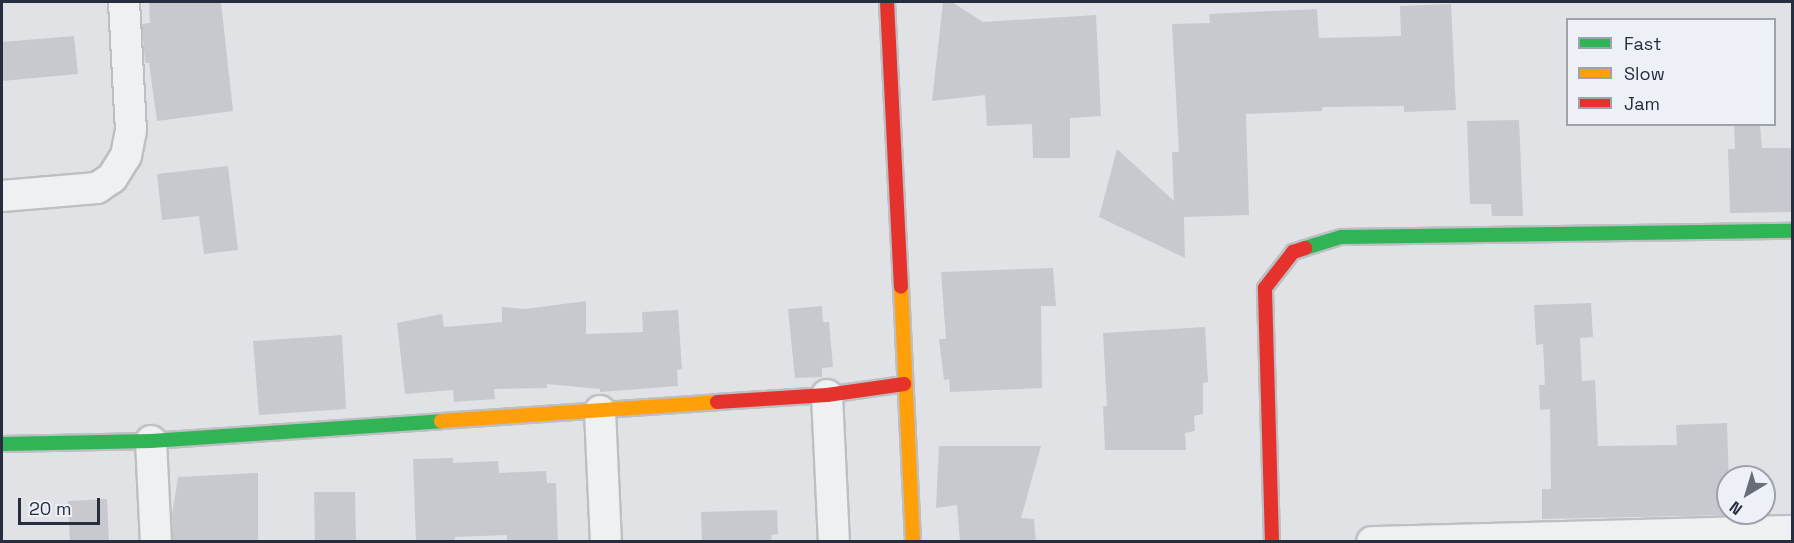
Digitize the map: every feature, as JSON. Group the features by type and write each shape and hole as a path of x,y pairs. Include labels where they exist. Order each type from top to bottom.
{"street":[{"path":"2,196 98,188 112,178 126,156 130,131 124,2"},
{"path":"887,2 913,542"},
{"path":"1272,542 1264,288 1293,252 1341,237 1792,231"},
{"path":"2,444 151,441 827,395 904,384"},
{"path":"827,395 834,542"},
{"path":"600,411 606,542"},
{"path":"151,441 156,542"},
{"path":"1372,542 1792,531"}],"building":[{"path":"149,2 221,2 233,111 157,121 149,63 145,63 142,24 150,23"},
{"path":"943,2 952,2 983,22 1096,15 1101,116 1070,118 1070,158 1033,158 1032,124 987,126 985,95 932,101"},
{"path":"1451,4 1456,110 1404,112 1404,106 1322,107 1322,111 1246,114 1249,215 1184,217 1185,258 1099,217 1117,149 1174,201 1172,152 1179,152 1172,24 1210,23 1209,14 1317,9 1319,38 1401,36 1400,6"},
{"path":"74,36 78,74 2,81 2,42"},
{"path":"1519,120 1523,216 1492,216 1491,204 1470,204 1467,121"},
{"path":"1734,126 1760,126 1762,148 1792,148 1792,212 1730,213 1728,149 1735,149"},
{"path":"228,166 238,250 204,254 199,216 162,220 157,174"},
{"path":"1053,268 1056,306 1041,306 1042,388 950,392 949,379 944,380 939,339 946,339 941,272"},
{"path":"586,301 586,334 643,332 642,312 678,310 682,369 677,370 678,386 600,392 600,389 547,384 547,388 494,389 495,399 454,402 453,390 405,394 397,323 442,314 444,327 502,322 502,307 525,309"},
{"path":"1591,303 1593,337 1580,338 1582,381 1595,380 1598,446 1677,445 1676,425 1727,423 1728,465 1716,465 1716,515 1542,519 1542,489 1551,489 1550,409 1540,410 1539,385 1545,385 1543,344 1536,345 1534,305"},
{"path":"822,306 823,322 829,322 833,367 822,368 822,377 795,378 788,309"},
{"path":"1205,327 1208,382 1203,383 1203,414 1194,416 1195,431 1185,433 1186,450 1105,450 1103,406 1107,406 1103,333"},
{"path":"342,335 346,409 259,415 253,341"},
{"path":"939,446 1041,446 1021,518 1034,519 1036,542 960,542 957,505 936,508"},
{"path":"453,458 453,463 498,461 499,473 546,471 547,483 556,483 558,542 507,542 507,535 455,537 455,542 416,542 413,459"},
{"path":"258,473 258,542 173,542 172,515 178,477"},
{"path":"314,492 355,492 356,542 315,542"},
{"path":"107,499 109,542 70,542 68,501"},
{"path":"777,510 778,534 771,535 772,542 702,542 701,512"}],"traffic: fast":[{"path":"1305,248 1341,237 1792,231"},
{"path":"2,444 151,441 441,421"}],"traffic: slow":[{"path":"901,287 913,542"},
{"path":"441,421 717,402"}],"traffic: jam":[{"path":"887,2 901,287"},
{"path":"1272,542 1265,288 1293,252 1305,248"},
{"path":"717,402 827,395 904,384"}]}
